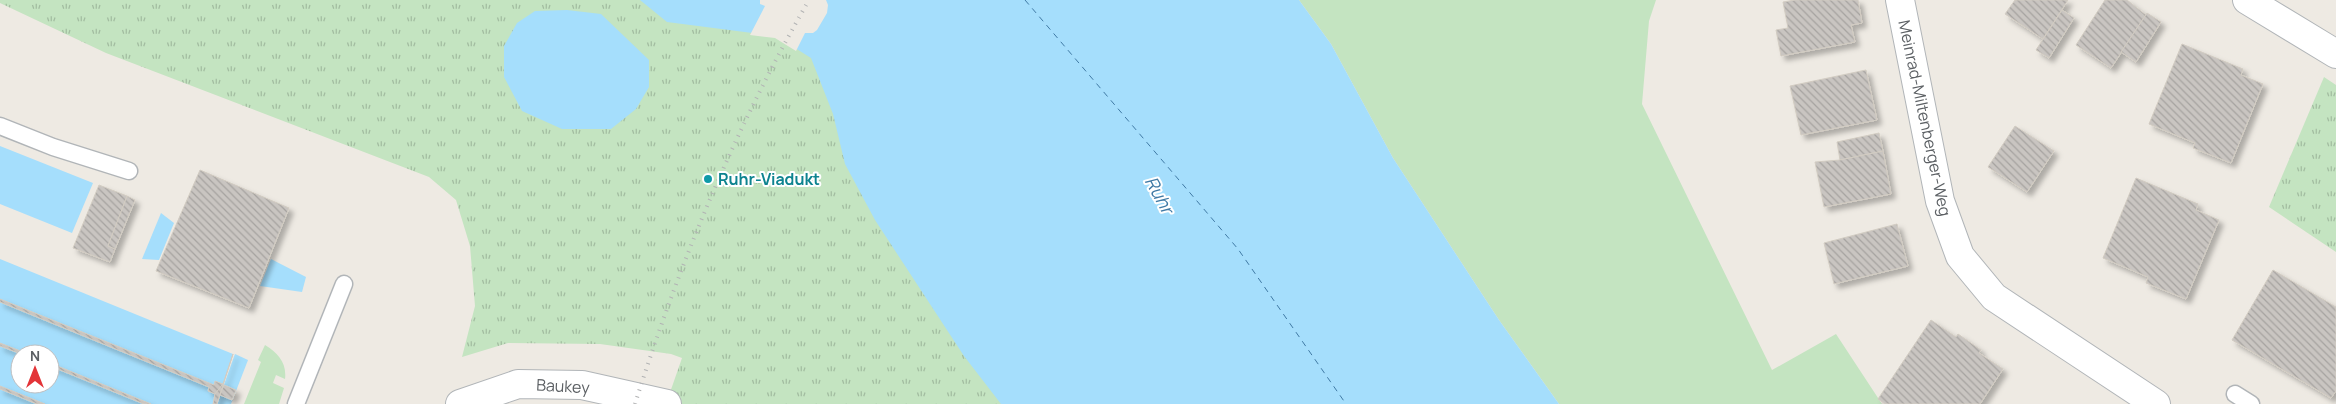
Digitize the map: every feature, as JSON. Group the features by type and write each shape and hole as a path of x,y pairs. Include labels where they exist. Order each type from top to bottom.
{"street":[{"name":"Meinrad-Miltenberger-Weg","path":"1900,0 1940,201 1960,256 1994,297 2156,404"},
{"path":"2247,0 2336,54"},
{"name":"Baukey","path":"460,404 518,384 582,385 667,404"}],"lane":[{"path":"0,126 53,147 130,171"},
{"path":"296,404 344,284"},
{"path":"2235,394 2251,404"}],"green space":[{"path":"0,0 869,0 1128,404 666,404 682,358 671,354 600,344 508,343 462,357 475,306 470,246 456,200 429,177 106,53 0,3"},
{"path":"1299,0 1656,0 1649,21 1642,104 1772,370 1836,334 1882,404 1559,404 1499,320 1393,158 1331,44"},
{"path":"2324,77 2336,85 2336,252 2269,207"},
{"path":"265,345 278,355 285,368 285,379 276,375 273,383 284,388 279,404 244,404 261,362 258,360"}],"water":[{"name":"Ruhr","path":"640,0 1299,0 1331,44 1393,158 1499,320 1559,404 1001,404 964,356 875,220 845,164 833,114 811,58 776,36 667,22"},
{"path":"567,10 601,14 649,60 649,87 636,109 611,129 562,129 522,111 504,77 504,46 517,23 535,11"},
{"path":"0,146 93,183 72,233 0,204"},
{"path":"161,213 174,223 159,260 142,259"},
{"path":"0,259 233,354 223,384 215,381 214,385 0,299"},
{"path":"271,259 306,277 302,292 260,286"},
{"path":"0,302 209,387 215,394 213,404 151,404 60,367 60,344 10,344 10,347 0,343"},
{"path":"0,346 10,350 10,390 0,386"},
{"path":"235,354 248,360 231,404 217,404"},
{"path":"60,370 144,404 45,404 20,394 60,394"},
{"path":"0,389 37,404 0,404"}],"pier":[{"path":"760,0 826,0 828,5 827,13 817,30 813,33 805,33 796,51 775,38 750,35 765,6 760,4"}],"building":[{"path":"1795,0 1858,0 1862,23 1851,25 1855,42 1781,56 1776,30 1788,28 1783,2"},
{"path":"2015,0 2068,0 2043,39 2005,14"},
{"path":"2105,0 2127,0 2146,15 2111,68 2076,45"},
{"path":"2062,10 2074,18 2049,58 2036,50"},
{"path":"2147,13 2161,22 2136,62 2121,52"},
{"path":"2182,44 2243,69 2241,75 2263,84 2231,163 2193,148 2195,143 2149,124"},
{"path":"1866,70 1877,120 1801,135 1790,86"},
{"path":"2015,126 2054,151 2027,192 1988,167"},
{"path":"1879,133 1883,151 1840,160 1837,142"},
{"path":"1883,151 1891,194 1824,207 1815,162 1840,160"},
{"path":"200,170 289,208 249,308 156,271"},
{"path":"2136,178 2198,204 2196,210 2219,220 2186,299 2146,283 2148,277 2103,258"},
{"path":"99,185 127,196 108,246 115,249 110,262 73,248"},
{"path":"127,196 135,200 115,249 108,246"},
{"path":"1897,224 1908,266 1834,284 1824,243"},
{"path":"2273,270 2336,307 2336,391 2331,398 2232,340"},
{"path":"0,299 214,385 215,381 223,384 215,394 208,391 209,387 0,302"},
{"path":"1931,320 1956,337 1958,334 1981,350 1979,353 2003,369 1980,404 1885,404 1878,399"},
{"path":"0,343 10,347 10,350 0,346"},
{"path":"233,354 217,404 213,404 215,394 223,384"},
{"path":"60,367 151,404 144,404 60,370"},
{"path":"224,385 236,390 232,400 220,395"},
{"path":"0,386 10,390 10,393 0,389"},
{"path":"12,394 20,394 45,404 37,404"}],"ferry route":[{"path":"1025,0 1238,249 1346,404"}],"railway":[{"path":"635,404 670,300 711,198 757,97 809,0"}],"place":[{"name":"Ruhr-Viadukt","path":"708,179"}]}
